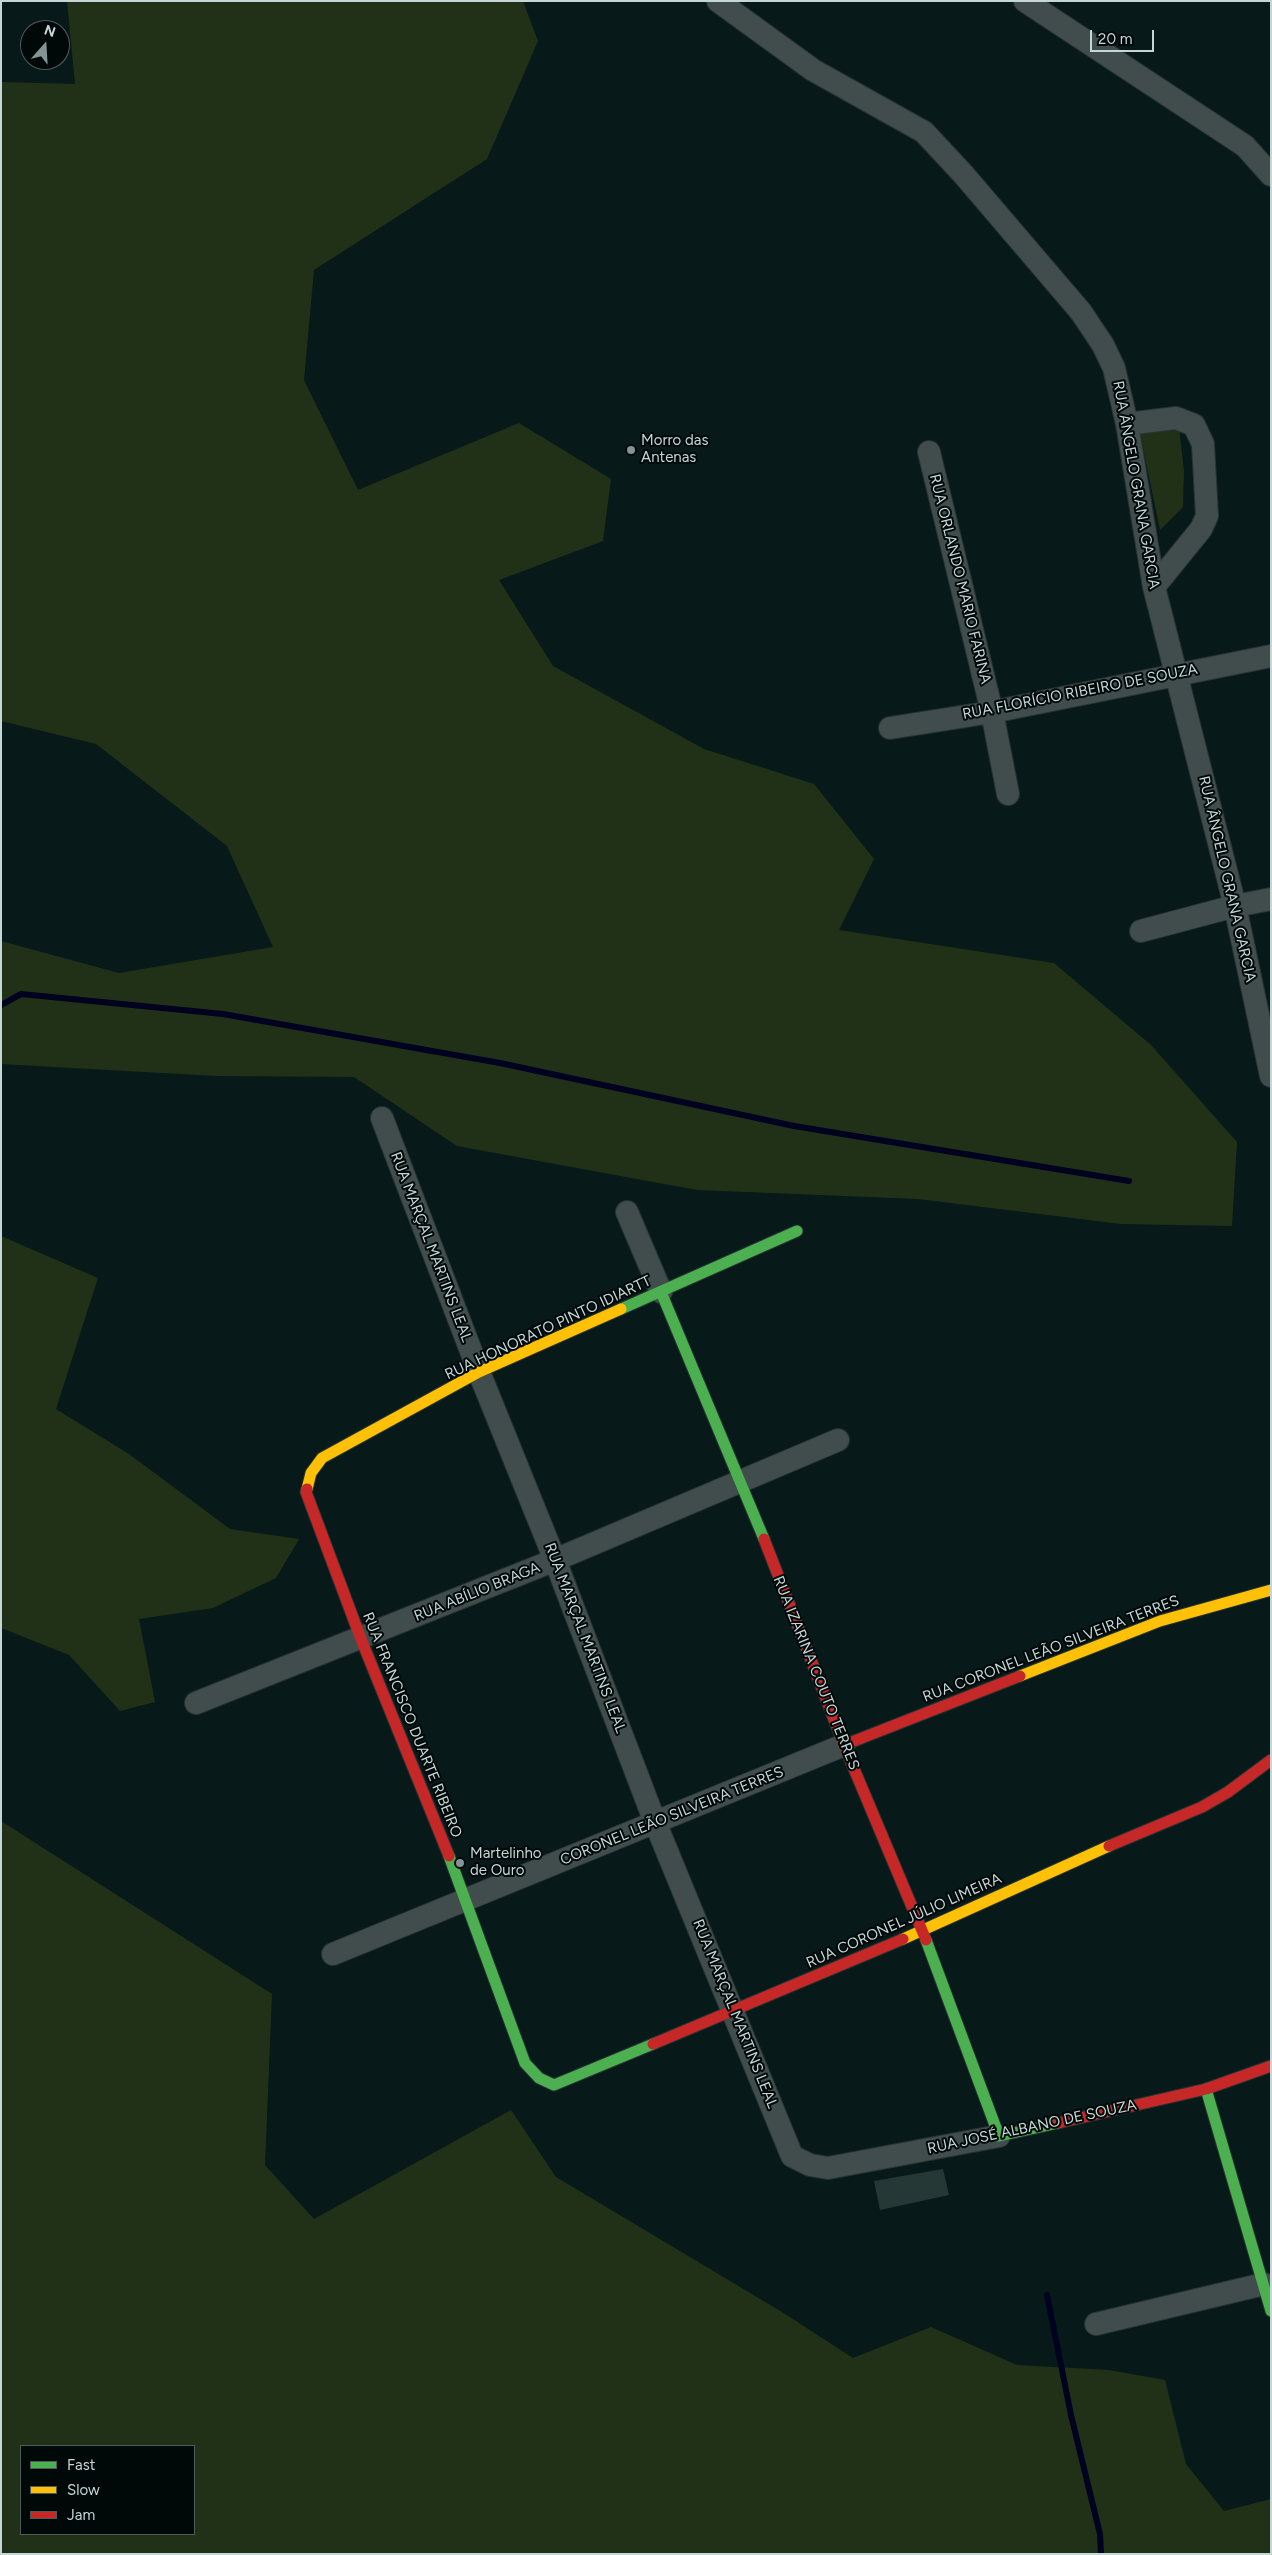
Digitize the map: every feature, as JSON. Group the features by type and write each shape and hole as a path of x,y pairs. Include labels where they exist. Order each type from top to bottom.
{"street":[{"name":"RUA ÂNGELO GRANA GARCIA","path":"718,1 812,70 924,132 964,174 1081,312 1114,368 1126,424 1154,587 1235,906 1271,1076"},
{"path":"1025,1 1245,146 1271,175"},
{"path":"1126,424 1176,418 1194,425 1203,444 1207,516 1200,529 1154,587"},
{"name":"RUA ORLANDO MARIO FARINA","path":"929,452 992,712 1008,794"},
{"name":"RUA FLORÍCIO RIBEIRO DE SOUZA","path":"890,728 992,712 1177,673 1271,656"},
{"path":"1142,931 1235,906 1271,899"},
{"name":"RUA MARÇAL MARTINS LEAL","path":"382,1118 479,1372 556,1560 655,1822 792,2156"},
{"name":"RUA IZARINA COUTO TERRES","path":"627,1212 741,1480 844,1745 922,1931 999,2136"},
{"name":"RUA HONORATO PINTO IDIARTT","path":"306,1492 311,1474 322,1458 479,1372 797,1231"},
{"name":"RUA ABÍLIO BRAGA","path":"196,1703 556,1560 838,1440"},
{"name":"RUA FRANCISCO DUARTE RIBEIRO","path":"306,1492 361,1639 467,1900 525,2063 539,2078"},
{"name":"RUA CORONEL LEÃO SILVEIRA TERRES","path":"844,1745 1160,1620 1271,1590"},
{"name":"CORONEL LEÃO SILVEIRA TERRES","path":"333,1954 844,1745"},
{"name":"RUA CORONEL JÚLIO LIMEIRA","path":"539,2078 554,2085 922,1931 1096,1852 1202,1807 1228,1792 1271,1760"},
{"name":"RUA JOSÉ ALBANO DE SOUZA","path":"792,2156 810,2164 828,2168 999,2136 1206,2089 1271,2066"},
{"path":"1206,2089 1271,2311"},
{"path":"1096,2324 1264,2284"}],"green space":[{"path":"67,1 523,1 538,41 487,159 314,270 304,380 358,490 519,423 611,479 603,541 499,580 553,666 704,749 814,784 874,859 839,930 1054,963 1151,1045 1237,1142 1232,1226 1121,1224 918,1199 697,1190 457,1146 354,1077 216,1076 1,1064 1,941 119,973 273,947 227,846 96,744 1,721 1,82 75,84"},
{"path":"1179,427 1184,471 1183,507 1160,530 1139,429"},
{"path":"1,1236 98,1278 56,1409 129,1454 230,1529 299,1539 276,1578 213,1608 139,1619 155,1702 120,1711 69,1655 1,1628"},
{"path":"1,1821 272,1994 265,2165 314,2219 511,2110 556,2177 782,2312 853,2358 931,2327 1017,2365 1109,2370 1165,2380 1186,2464 1224,2511 1271,2499 1271,2554 1,2554"}],"building":[{"path":"943,2169 949,2195 880,2210 874,2181"}],"waterway":[{"path":"1,1005 21,994 223,1014 500,1063 794,1126 1129,1181"},
{"path":"1047,2295 1071,2415 1100,2534 1101,2554"}],"traffic: fast":[{"path":"621,1309 797,1231"},
{"path":"661,1292 764,1539"},
{"path":"449,1856 525,2063 539,2078 554,2085 653,2044"},
{"path":"926,1940 999,2136 1058,2123"},
{"path":"1206,2089 1271,2311"}],"traffic: slow":[{"path":"307,1489 311,1473 322,1458 479,1372 621,1309"},
{"path":"1020,1676 1160,1621 1271,1590"},
{"path":"903,1939 1109,1846"}],"traffic: jam":[{"path":"307,1489 306,1492 361,1639 449,1856"},
{"path":"764,1539 844,1745 926,1940"},
{"path":"844,1745 1020,1676"},
{"path":"1109,1846 1202,1807 1228,1792 1271,1760"},
{"path":"653,2044 903,1939"},
{"path":"1058,2123 1206,2089 1271,2066"}],"place":[{"name":"Morro das Antenas","path":"631,450"},
{"name":"Martelinho de Ouro","path":"460,1863"}]}
